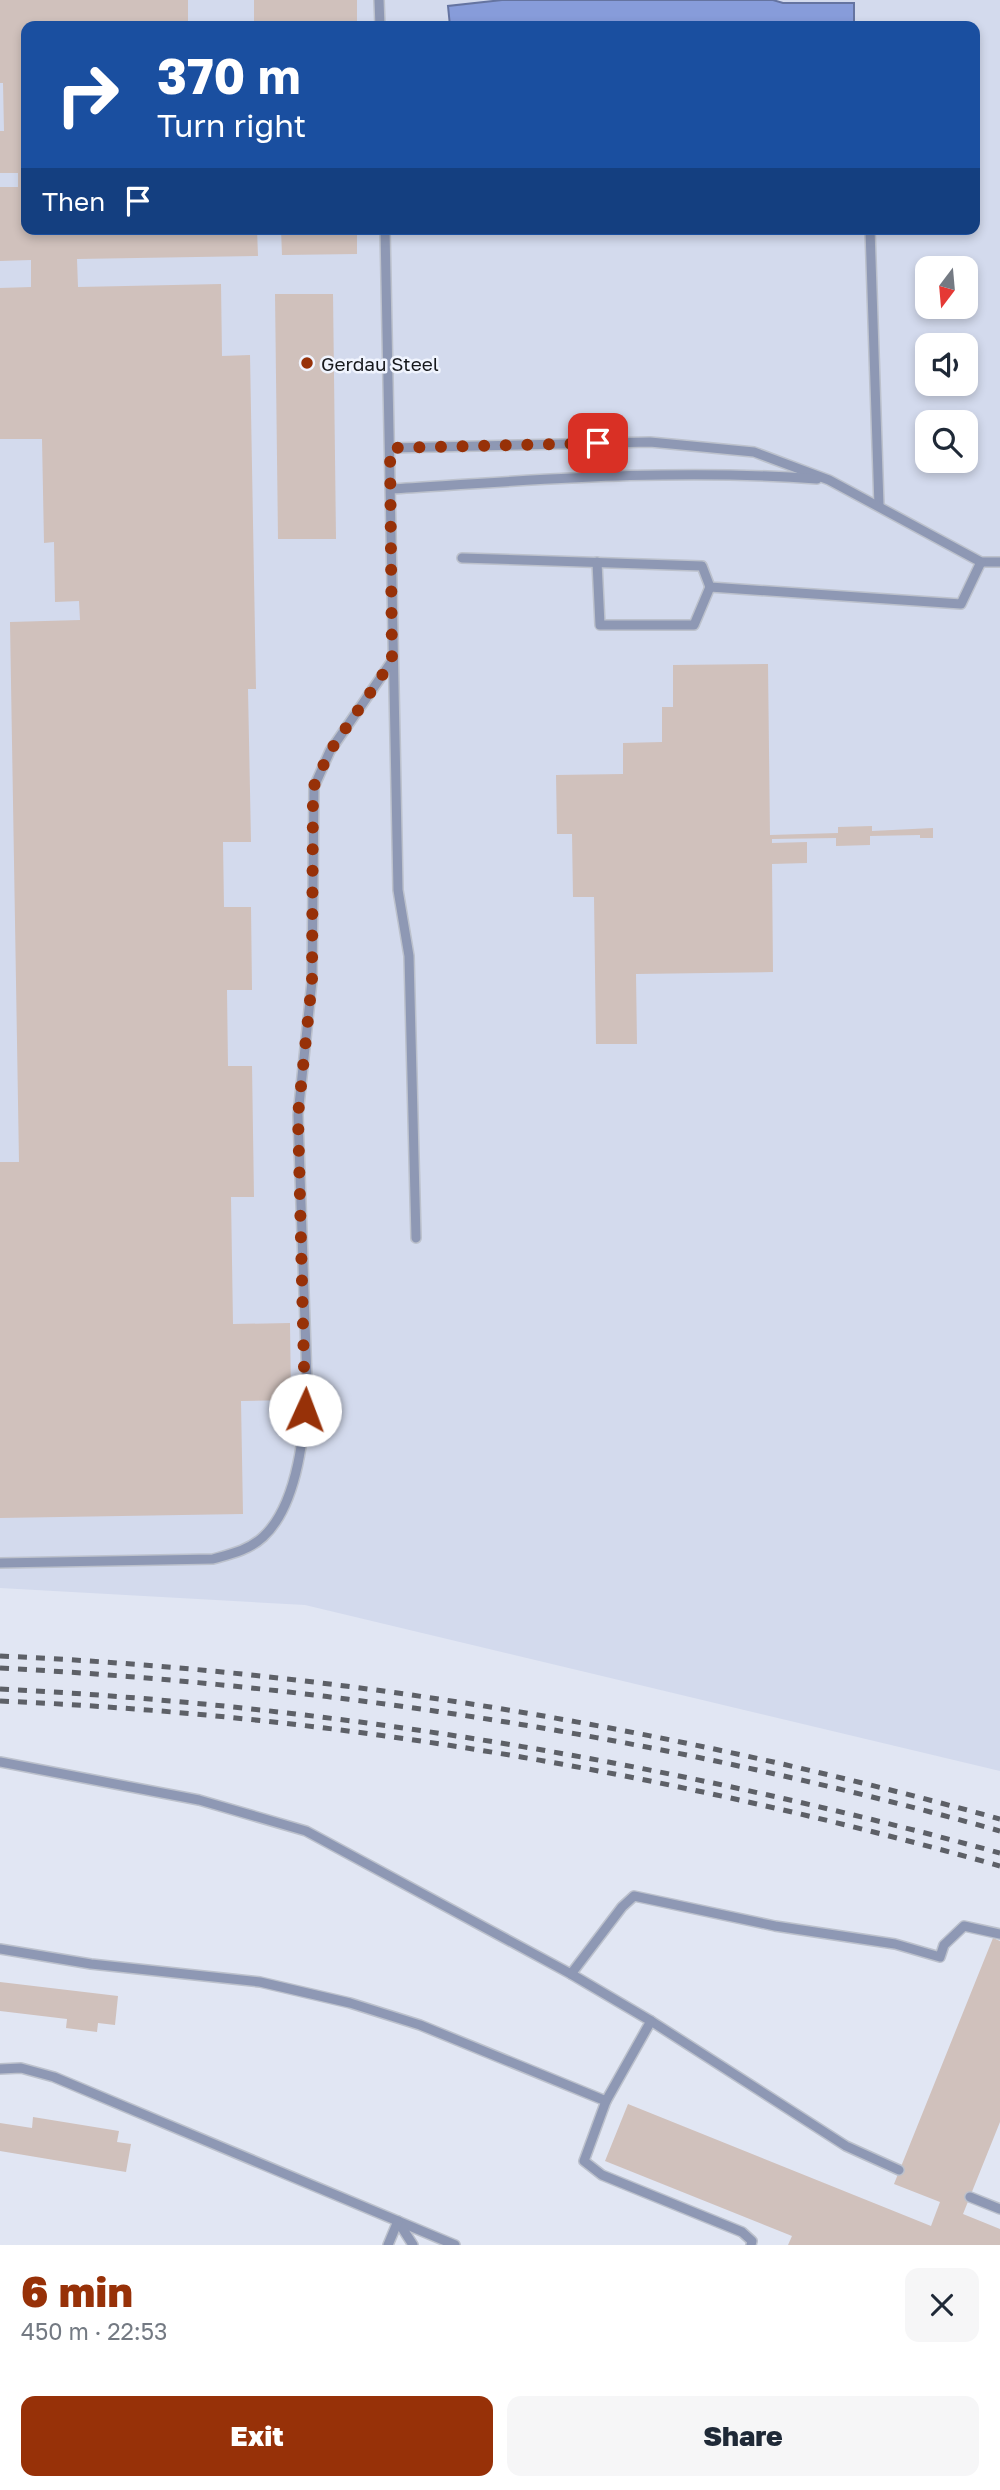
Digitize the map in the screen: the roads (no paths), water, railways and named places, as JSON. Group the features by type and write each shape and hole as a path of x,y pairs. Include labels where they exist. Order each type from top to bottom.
{"lane":[{"path":"379,0 380,21"},
{"path":"385,235 398,890 409,956 416,1238"},
{"path":"870,235 879,506"},
{"path":"390,448 650,442 754,452 829,480 981,562 1000,562"},
{"path":"391,489 624,474 742,473 829,480"},
{"path":"462,558 597,562 702,566 710,587 694,625 600,625 597,562"},
{"path":"710,587 961,604 981,562"},
{"path":"0,1563 213,1559 241,1551 262,1538 286,1504 301,1435 307,1381 298,1115 312,981 313,788 330,751 392,661"},
{"path":"0,1762 199,1800 306,1831 571,1974 651,2021 846,2146 899,2170"},
{"path":"571,1974 610,1922 634,1896 775,1926 895,1944 940,1957 944,1945 964,1926 1000,1934"},
{"path":"0,1949 91,1964 260,1982 350,2003 420,2025 606,2101"},
{"path":"651,2021 606,2101 584,2161 602,2175 742,2232 752,2241 751,2245"},
{"path":"0,2068 21,2068 54,2077 456,2245"},
{"path":"970,2197 1000,2209"},
{"path":"388,2245 398,2221"},
{"path":"398,2221 413,2245"}],"water":[{"path":"502,0 773,0 783,3 854,3 854,21 450,21 448,6"}],"railway":[{"path":"0,1656 253,1675 504,1709 754,1758 1000,1819"},
{"path":"0,1668 253,1688 505,1722 754,1769 1000,1831"},
{"path":"0,1689 253,1709 504,1744 753,1792 1000,1853"},
{"path":"0,1701 126,1708 253,1720 505,1754 754,1803 1000,1866"}],"place":[{"name":"Gerdau Steel","path":"307,363"}]}
